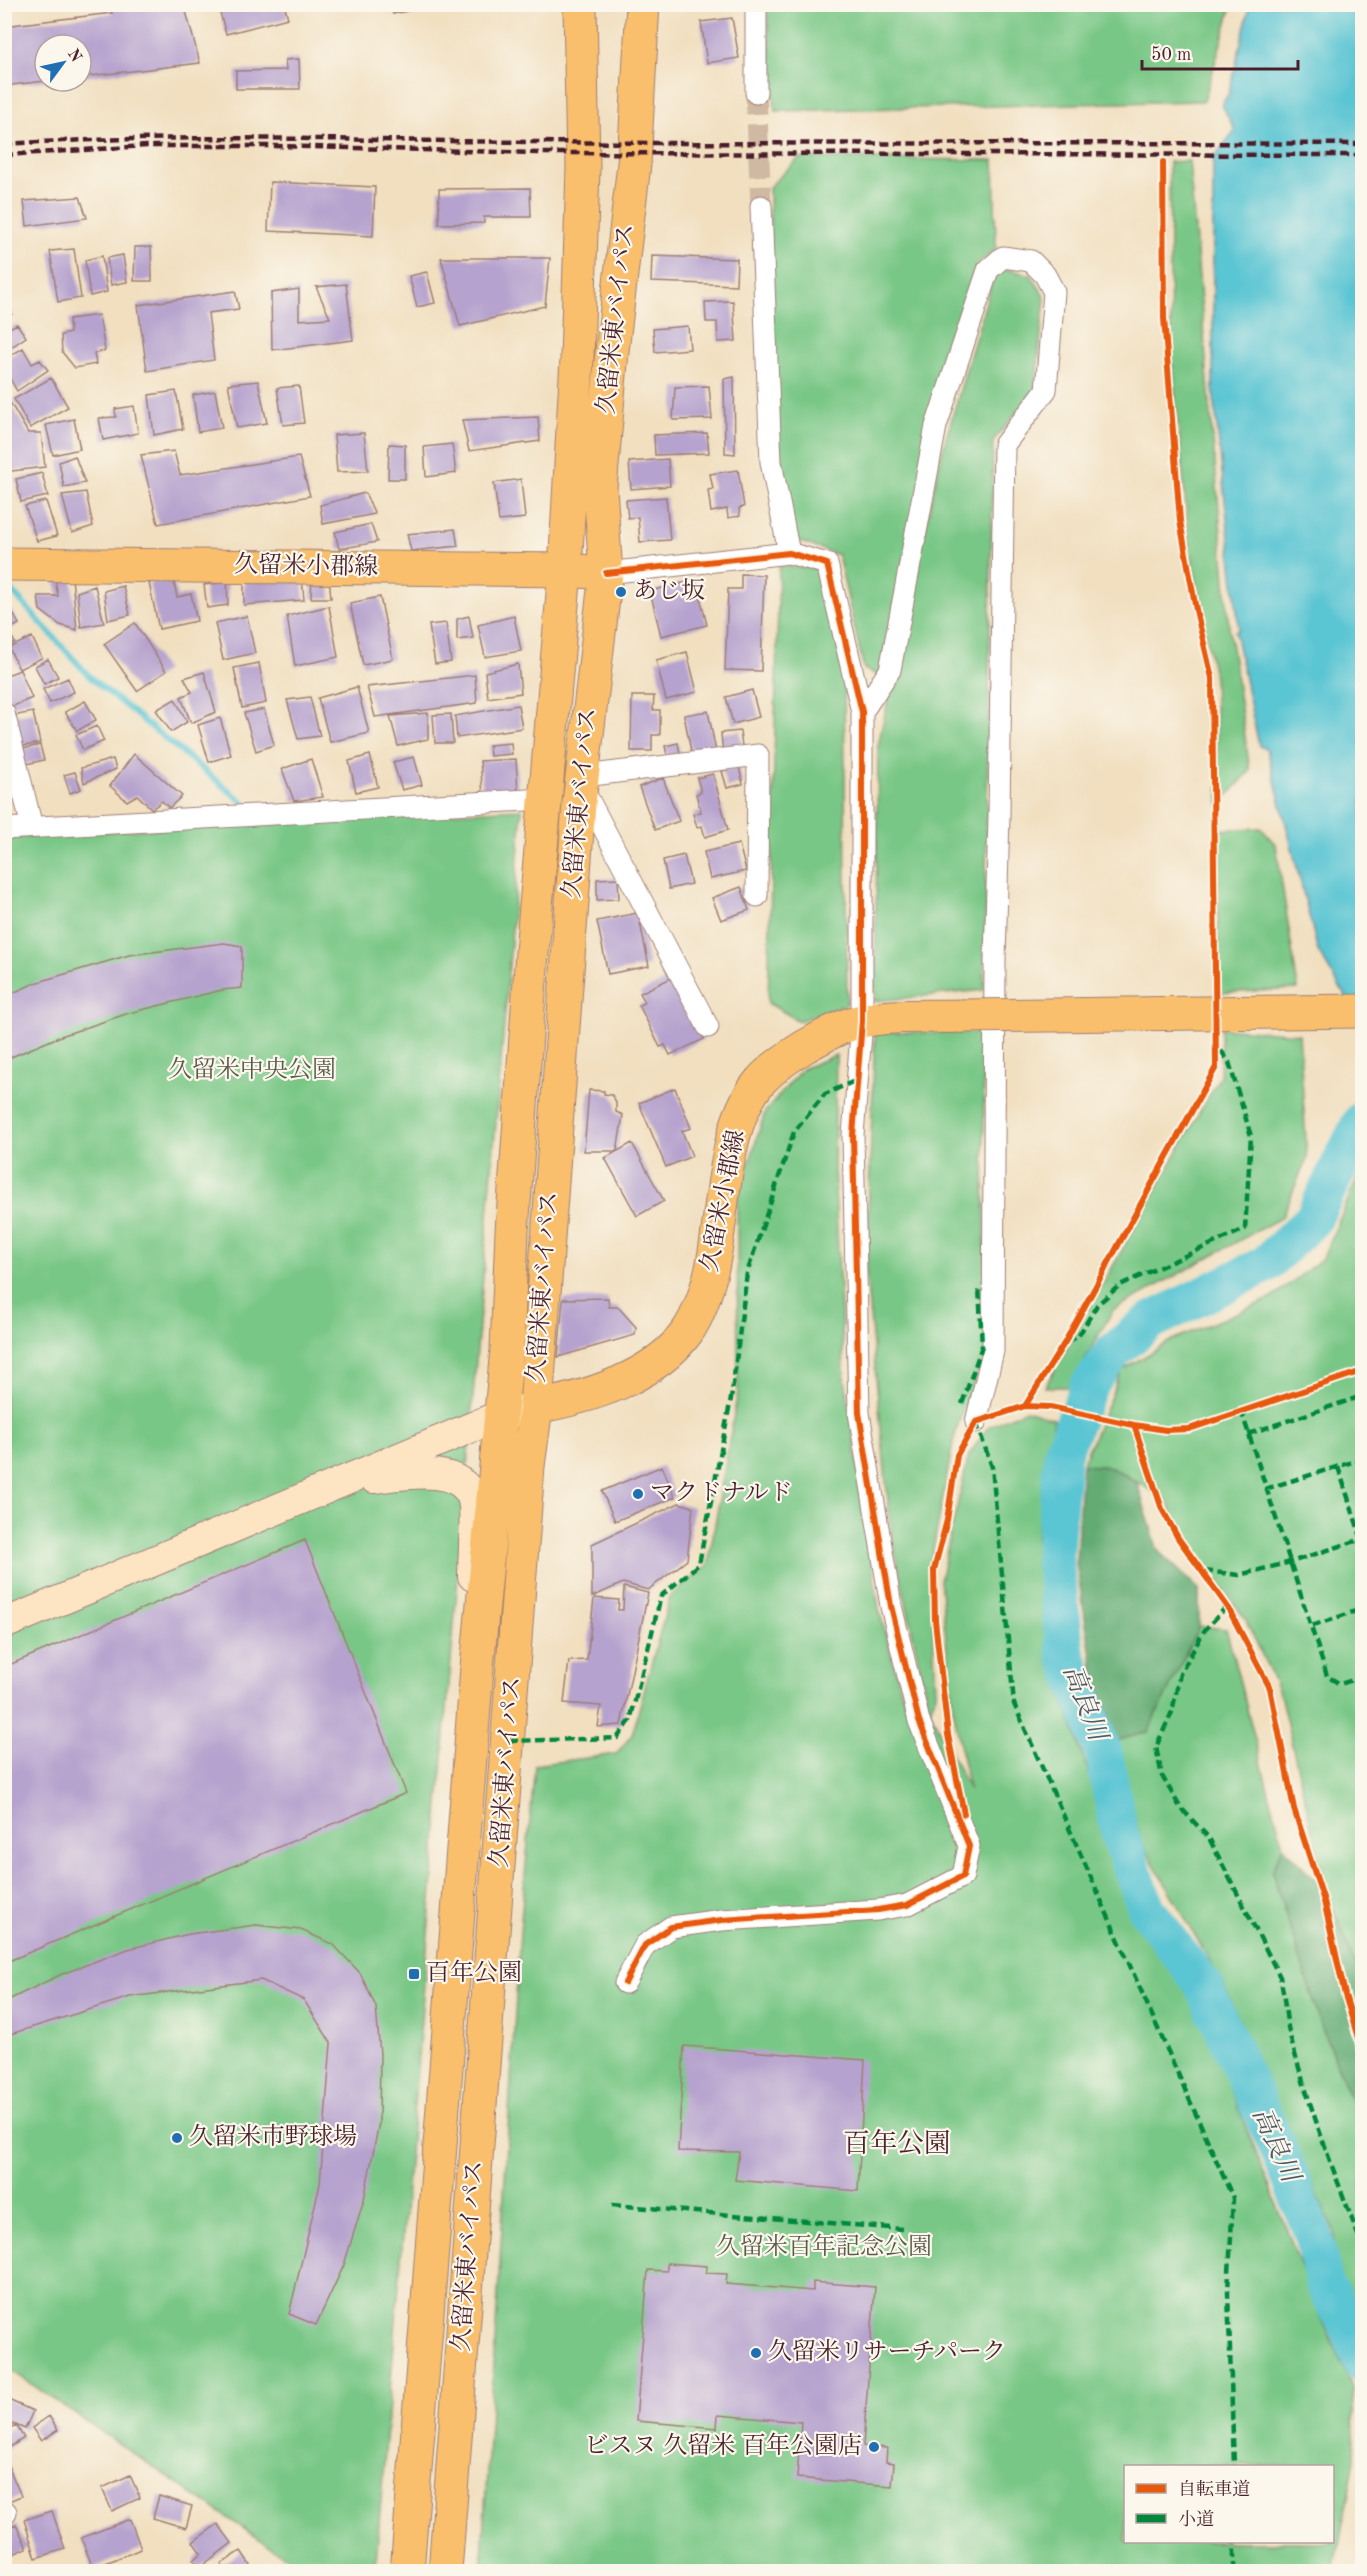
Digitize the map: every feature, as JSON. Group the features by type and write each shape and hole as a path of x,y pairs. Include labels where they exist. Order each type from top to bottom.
{"main road":[{"name":"久留米東バイパス","path":"407,2571 477,1668 501,1415 513,1219 545,799 566,570 577,359 583,168 580,4"},
{"name":"久留米東バイパス","path":"445,2571 528,1466 536,1407 578,814 606,573 600,488 612,351 634,164 643,4"},
{"name":"久留米小郡線","path":"4,564 566,570 606,573"},
{"name":"久留米小郡線","path":"536,1407 616,1384 658,1361 688,1332 706,1292 717,1244 728,1158 741,1117 758,1084 786,1058 821,1038 875,1020 962,1016 1362,1011"}],"street":[{"path":"756,4 756,93"},
{"path":"761,206 771,462 789,553"},
{"path":"862,712 890,670 936,426 988,270 1003,257 1031,261 1045,275 1054,292 1046,390 1004,445 995,959 993,1351 976,1422"},
{"path":"606,573 789,553 827,564 862,712 875,1020 853,1136 859,1413 891,1606 919,1721 969,1846 963,1876 907,1905 722,1920 671,1927 645,1945 625,1983"},
{"path":"4,713 32,827"},
{"path":"585,743 583,792 708,1027"},
{"path":"584,776 758,755 757,896"},
{"path":"4,829 545,799"},
{"path":"4,1624 501,1415 536,1407"},
{"path":"344,1482 435,1474 462,1482 473,1498 477,1668"}],"green space":[{"path":"767,4 1232,5 1204,101 775,111"},
{"path":"799,158 994,160 996,249 977,264 939,405 879,676 864,669 838,555 792,539 774,441 769,187"},
{"path":"1189,161 1229,627 1250,771 1219,805 1214,677 1189,540 1171,347 1169,162"},
{"path":"1005,269 1031,275 1045,297 1035,390 993,441 984,990 875,1001 878,746 942,452 994,275"},
{"path":"779,566 822,569 844,677 847,1004 799,1021 768,1003"},
{"name":"久留米中央公園","path":"522,809 375,2571 306,2571 5,2366 4,837"},
{"path":"1261,828 1276,845 1298,989 1219,993 1217,830"},
{"path":"1221,1028 1299,1034 1307,1158 1282,1217 1113,1310 1069,1387 1045,1387 1220,1076"},
{"name":"久留米百年記念公園","path":"875,1032 983,1033 986,1352 960,1417 953,1443 930,1566 936,1693 930,1711 969,1790 953,1708 940,1580 969,1455 988,1427 1026,1410 1054,1419 1036,1539 1062,1695 1139,1919 1194,1996 1320,2314 1352,2387 1355,2460 1334,2571 481,2572 520,1932 535,1765 616,1754 632,1735 670,1596 708,1565 738,1391 737,1202 765,1112 802,1069 836,1055 834,1169 844,1371 879,1610 904,1701 929,1710 891,1532 866,1274"},
{"path":"1362,1167 1362,1982 1327,1892 1280,1694 1246,1620 1183,1534 1166,1499 1112,1467 1082,1465 1122,1370 1172,1340 1270,1299 1323,1258"},
{"path":"1082,1465 1111,1467 1137,1483 1158,1551 1199,1589 1199,1626 1148,1732 1118,1740 1094,1673 1076,1562"},
{"path":"1199,1626 1226,1629 1283,1846 1272,1872 1324,2033 1362,2125 1362,2337 1335,2281 1334,2232 1223,1984 1140,1840 1118,1740 1148,1732"},
{"path":"1283,1846 1327,1892 1362,1982 1362,2125 1324,2033 1272,1872"}],"water":[{"path":"1250,5 1362,5 1362,1024 1318,951 1267,749 1259,746 1235,631 1239,630 1213,388 1213,159 1235,130 1222,105 1229,93"}],"building":[{"path":"110,4 184,4 200,63 93,76 93,33 33,33 33,82 4,86 4,26 112,13"},
{"path":"212,4 284,4 288,18 226,34 219,9 214,10"},
{"path":"391,4 416,4 417,9 393,14"},
{"path":"732,18 739,58 707,63 701,22"},
{"path":"299,59 300,89 236,89 236,71 286,70 285,60"},
{"path":"270,182 375,187 373,236 268,231"},
{"path":"530,188 531,217 484,217 484,223 439,224 439,189"},
{"path":"80,197 87,218 27,226 24,201"},
{"path":"135,247 151,247 152,281 134,281"},
{"path":"74,249 81,298 58,302 50,251"},
{"path":"123,255 127,282 111,285 107,258"},
{"path":"102,256 107,292 90,296 85,260"},
{"path":"652,256 737,259 736,285 651,282"},
{"path":"441,258 550,258 545,306 460,326"},
{"path":"427,272 435,303 417,307 409,276"},
{"path":"346,284 353,340 272,350 271,293 299,289 299,320 330,318 316,287"},
{"path":"235,291 239,309 208,313 214,360 147,371 138,305"},
{"path":"4,301 12,314 4,318"},
{"path":"733,301 736,341 718,342 717,322 706,322 705,302"},
{"path":"99,315 105,351 94,353 96,364 75,368 62,352 61,335 70,333 69,319"},
{"path":"17,324 26,337 4,352 4,331"},
{"path":"688,326 690,349 655,352 653,329"},
{"path":"23,348 32,364 40,360 48,370 17,391 5,370 5,359"},
{"path":"734,377 735,454 725,453 724,379"},
{"path":"51,378 68,407 30,428 14,399"},
{"path":"258,381 267,423 237,428 228,384"},
{"path":"299,386 304,423 283,425 277,388"},
{"path":"709,386 712,419 673,420 675,387"},
{"path":"176,391 183,429 154,435 149,395"},
{"path":"215,391 222,428 198,432 193,395"},
{"path":"4,392 28,433 41,433 45,467 4,472"},
{"path":"134,406 138,433 103,440 99,418 116,417 115,409"},
{"path":"538,417 540,441 469,451 462,420"},
{"path":"74,419 80,449 53,455 46,425"},
{"path":"364,433 368,471 337,472 334,435"},
{"path":"707,433 709,453 655,455 654,435"},
{"path":"389,444 405,445 405,479 388,479"},
{"path":"452,444 456,473 426,477 424,447"},
{"path":"174,451 180,475 299,457 310,496 158,524 141,455"},
{"path":"75,456 85,483 64,487 59,462"},
{"path":"668,459 670,486 631,489 629,462"},
{"path":"738,470 744,507 739,508 740,516 728,518 727,509 711,512 708,490 713,489 710,474"},
{"path":"42,473 48,496 21,502 16,479"},
{"path":"521,479 525,518 499,521 494,483"},
{"path":"86,492 93,526 72,533 62,495"},
{"path":"365,493 375,514 323,524 320,505"},
{"path":"666,497 670,540 640,542 638,517 628,518 626,500"},
{"path":"46,501 57,536 37,541 25,506"},
{"path":"371,524 377,542 339,549 335,532"},
{"path":"455,529 458,546 411,551 407,534"},
{"path":"741,574 764,575 761,671 725,670 728,589 741,589"},
{"path":"329,576 331,598 311,598 312,577"},
{"path":"72,578 77,630 60,625 40,610 38,596 58,596 55,580"},
{"path":"173,578 177,597 191,594 197,621 159,629 149,583"},
{"path":"302,578 304,600 244,605 244,581"},
{"path":"696,580 707,625 661,636 650,591"},
{"path":"227,582 228,605 207,608 204,585"},
{"path":"95,586 104,623 81,627 77,592"},
{"path":"123,586 130,615 108,620 104,591"},
{"path":"380,597 393,659 363,665 350,603"},
{"path":"4,598 19,624 8,630 15,643 4,649"},
{"path":"329,606 338,657 295,666 287,616"},
{"path":"247,616 255,653 223,660 215,623"},
{"path":"469,616 473,638 457,640 457,619"},
{"path":"514,616 521,651 485,657 478,625"},
{"path":"135,623 166,671 137,691 104,644"},
{"path":"446,623 451,662 435,664 429,625"},
{"path":"32,637 42,658 19,669 9,648"},
{"path":"687,652 697,692 666,700 656,660"},
{"path":"48,659 58,677 44,684 35,666"},
{"path":"259,663 266,703 242,708 234,668"},
{"path":"518,664 521,693 488,698 485,672"},
{"path":"20,670 32,698 11,707 4,692 4,676"},
{"path":"204,672 216,712 191,723 181,697 192,692 184,678"},
{"path":"475,675 477,703 375,717 367,687"},
{"path":"68,678 74,692 50,703 43,689"},
{"path":"357,687 369,733 330,742 318,698"},
{"path":"752,690 759,717 733,724 726,697"},
{"path":"632,696 654,696 653,710 660,710 660,735 652,735 652,751 631,751"},
{"path":"310,697 320,736 298,739 287,700"},
{"path":"175,699 187,722 171,732 156,710"},
{"path":"85,701 96,720 77,731 65,712"},
{"path":"518,705 522,728 457,738 455,716"},
{"path":"264,709 274,745 256,751 244,713"},
{"path":"708,711 717,757 693,762 684,715"},
{"path":"33,712 40,743 19,747 12,716"},
{"path":"428,713 428,739 398,746 390,716"},
{"path":"451,714 453,743 435,743 433,715"},
{"path":"220,718 231,755 209,762 198,725"},
{"path":"97,726 104,741 83,750 76,735"},
{"path":"740,731 743,753 723,755 721,733"},
{"path":"511,743 512,754 490,756 489,745"},
{"path":"678,743 682,764 670,767 665,746"},
{"path":"40,745 44,760 22,765 18,750"},
{"path":"134,754 182,796 169,808 162,801 152,809 137,795 127,801 110,786"},
{"path":"370,755 378,787 356,792 349,761"},
{"path":"414,757 422,785 402,790 393,762"},
{"path":"113,759 116,769 84,783 81,768"},
{"path":"311,759 323,797 294,801 282,769"},
{"path":"516,759 518,793 483,795 480,761"},
{"path":"739,767 743,784 727,788 722,771"},
{"path":"75,772 81,789 70,793 64,775"},
{"path":"713,774 728,830 705,837 702,826 697,827 693,814 701,812 696,794 701,792 697,778"},
{"path":"663,778 679,821 655,830 639,787"},
{"path":"739,844 746,871 710,879 704,852"},
{"path":"684,855 691,884 669,889 663,860"},
{"path":"618,878 619,899 597,900 597,879"},
{"path":"741,887 749,910 721,920 712,898"},
{"path":"638,913 649,966 608,974 597,921"},
{"path":"224,943 242,946 242,988 222,990 129,1013 61,1036 4,1060 4,997 35,983 129,955"},
{"path":"673,977 704,1039 670,1055 665,1045 660,1047 639,1005 645,1002 640,993"},
{"path":"675,1088 691,1128 682,1131 692,1156 666,1167 639,1103"},
{"path":"589,1090 604,1091 604,1094 612,1095 616,1102 616,1112 623,1115 617,1151 584,1151"},
{"path":"632,1143 664,1201 637,1216 605,1158"},
{"path":"608,1298 609,1307 618,1307 636,1327 635,1335 558,1357 563,1299"},
{"name":"マクドナルド","path":"662,1466 675,1497 615,1521 602,1491"},
{"path":"679,1503 693,1507 687,1560 648,1590 623,1583 592,1597 592,1544"},
{"path":"305,1540 406,1793 4,1963 4,1667"},
{"path":"624,1587 648,1593 621,1725 598,1727 601,1706 564,1703 569,1661 587,1660 594,1598 619,1600 618,1610 623,1610"},
{"path":"256,1925 301,1930 333,1944 360,1973 376,2007 380,2054 379,2123 364,2199 344,2265 316,2325 289,2314 320,2184 331,2043 304,2000 261,1980 130,1997 4,2036 4,2002 62,1974 128,1949 189,1934"},
{"path":"684,2046 865,2060 858,2191 735,2180 739,2152 678,2151"},
{"name":"久留米リサーチパーク","path":"667,2263 707,2266 706,2273 727,2274 726,2284 813,2291 813,2282 875,2287 863,2446 887,2448 886,2462 894,2463 892,2486 797,2478 801,2422 718,2415 717,2428 636,2421 648,2270 667,2271"},
{"path":"4,2398 33,2411 25,2429 4,2420"},
{"path":"49,2416 58,2430 41,2441 32,2428"},
{"path":"16,2425 24,2438 4,2451 4,2432"},
{"path":"7,2463 21,2496 4,2503 4,2464"},
{"path":"130,2475 140,2498 112,2511 102,2488"},
{"path":"159,2496 192,2506 186,2528 153,2518"},
{"path":"52,2511 65,2549 36,2558 24,2520"},
{"path":"130,2519 141,2549 93,2568 81,2538"},
{"path":"16,2524 27,2548 7,2557 4,2529"},
{"path":"218,2524 232,2543 199,2568 193,2560 201,2553 193,2542"},
{"path":"241,2551 255,2572 226,2572 221,2564"}],"waterway":[{"path":"4,578 9,588 91,678 243,802"},
{"name":"高良川","path":"1362,1120 1313,1219 1266,1264 1149,1322 1113,1352 1088,1387 1062,1455 1054,1556 1066,1655 1104,1754 1120,1835 1147,1910 1202,1983 1279,2150 1314,2237 1324,2283 1347,2325 1362,2363"}],"tunnel":[{"path":"756,93 761,206"}],"railway":[{"path":"4,144 204,138 640,143 1362,144"},
{"path":"4,155 147,146 275,146 539,153 1362,155"}],"marked path":[{"path":"1067,1341 1078,1337 1097,1305 1120,1285 1245,1229 1251,1136 1229,1062 1217,1045"},
{"path":"509,1741 617,1738 630,1721 661,1596 699,1564 732,1393 747,1273 794,1132 825,1094 857,1080"},
{"path":"962,1404 982,1346 979,1286"},
{"path":"1248,1434 1362,1396"},
{"path":"1241,1410 1327,1676 1340,1684 1362,1677"},
{"path":"976,1422 992,1467 1014,1704 1233,2198 1228,2292 1234,2465"},
{"path":"1265,1489 1362,1459"},
{"path":"1338,1467 1362,1540"},
{"path":"1204,1571 1239,1575 1291,1562 1362,1539"},
{"path":"1227,1606 1204,1631 1180,1674 1172,1712 1156,1747 1162,1776 1180,1807 1209,1838 1280,1977 1288,2029 1297,2063 1332,2167 1362,2245"},
{"path":"1312,1626 1362,1609"},
{"path":"612,2205 902,2229"},
{"path":"1234,2543 1234,2572"}],"cycle path":[{"path":"1025,1406 1065,1342 1216,1067 1212,678 1196,610 1180,521 1164,318 1163,162"},
{"path":"606,573 789,553 827,564 862,712 862,1021 853,1135 859,1413 891,1606 919,1721 969,1846 963,1876 907,1905 878,1910 722,1920 671,1927 645,1945 625,1983"},
{"path":"964,1814 948,1735 935,1620 934,1570 947,1520 957,1455 976,1422 1025,1406 1050,1407 1166,1430 1189,1429 1362,1371"},
{"path":"1134,1425 1162,1509 1178,1538 1227,1606 1270,1688 1294,1809 1324,1901 1345,1995 1362,2051"}],"place":[{"name":"あじ坂","path":"621,592"},
{"name":"マクドナルド","path":"638,1494"},
{"name":"百年公園","path":"414,1974"},
{"name":"久留米市野球場","path":"177,2138"},
{"name":"久留米リサーチパーク","path":"756,2353"},
{"name":"ビスヌ 久留米 百年公園店","path":"874,2447"}],"district":[{"name":"百年公園","path":"897,2144"}]}
